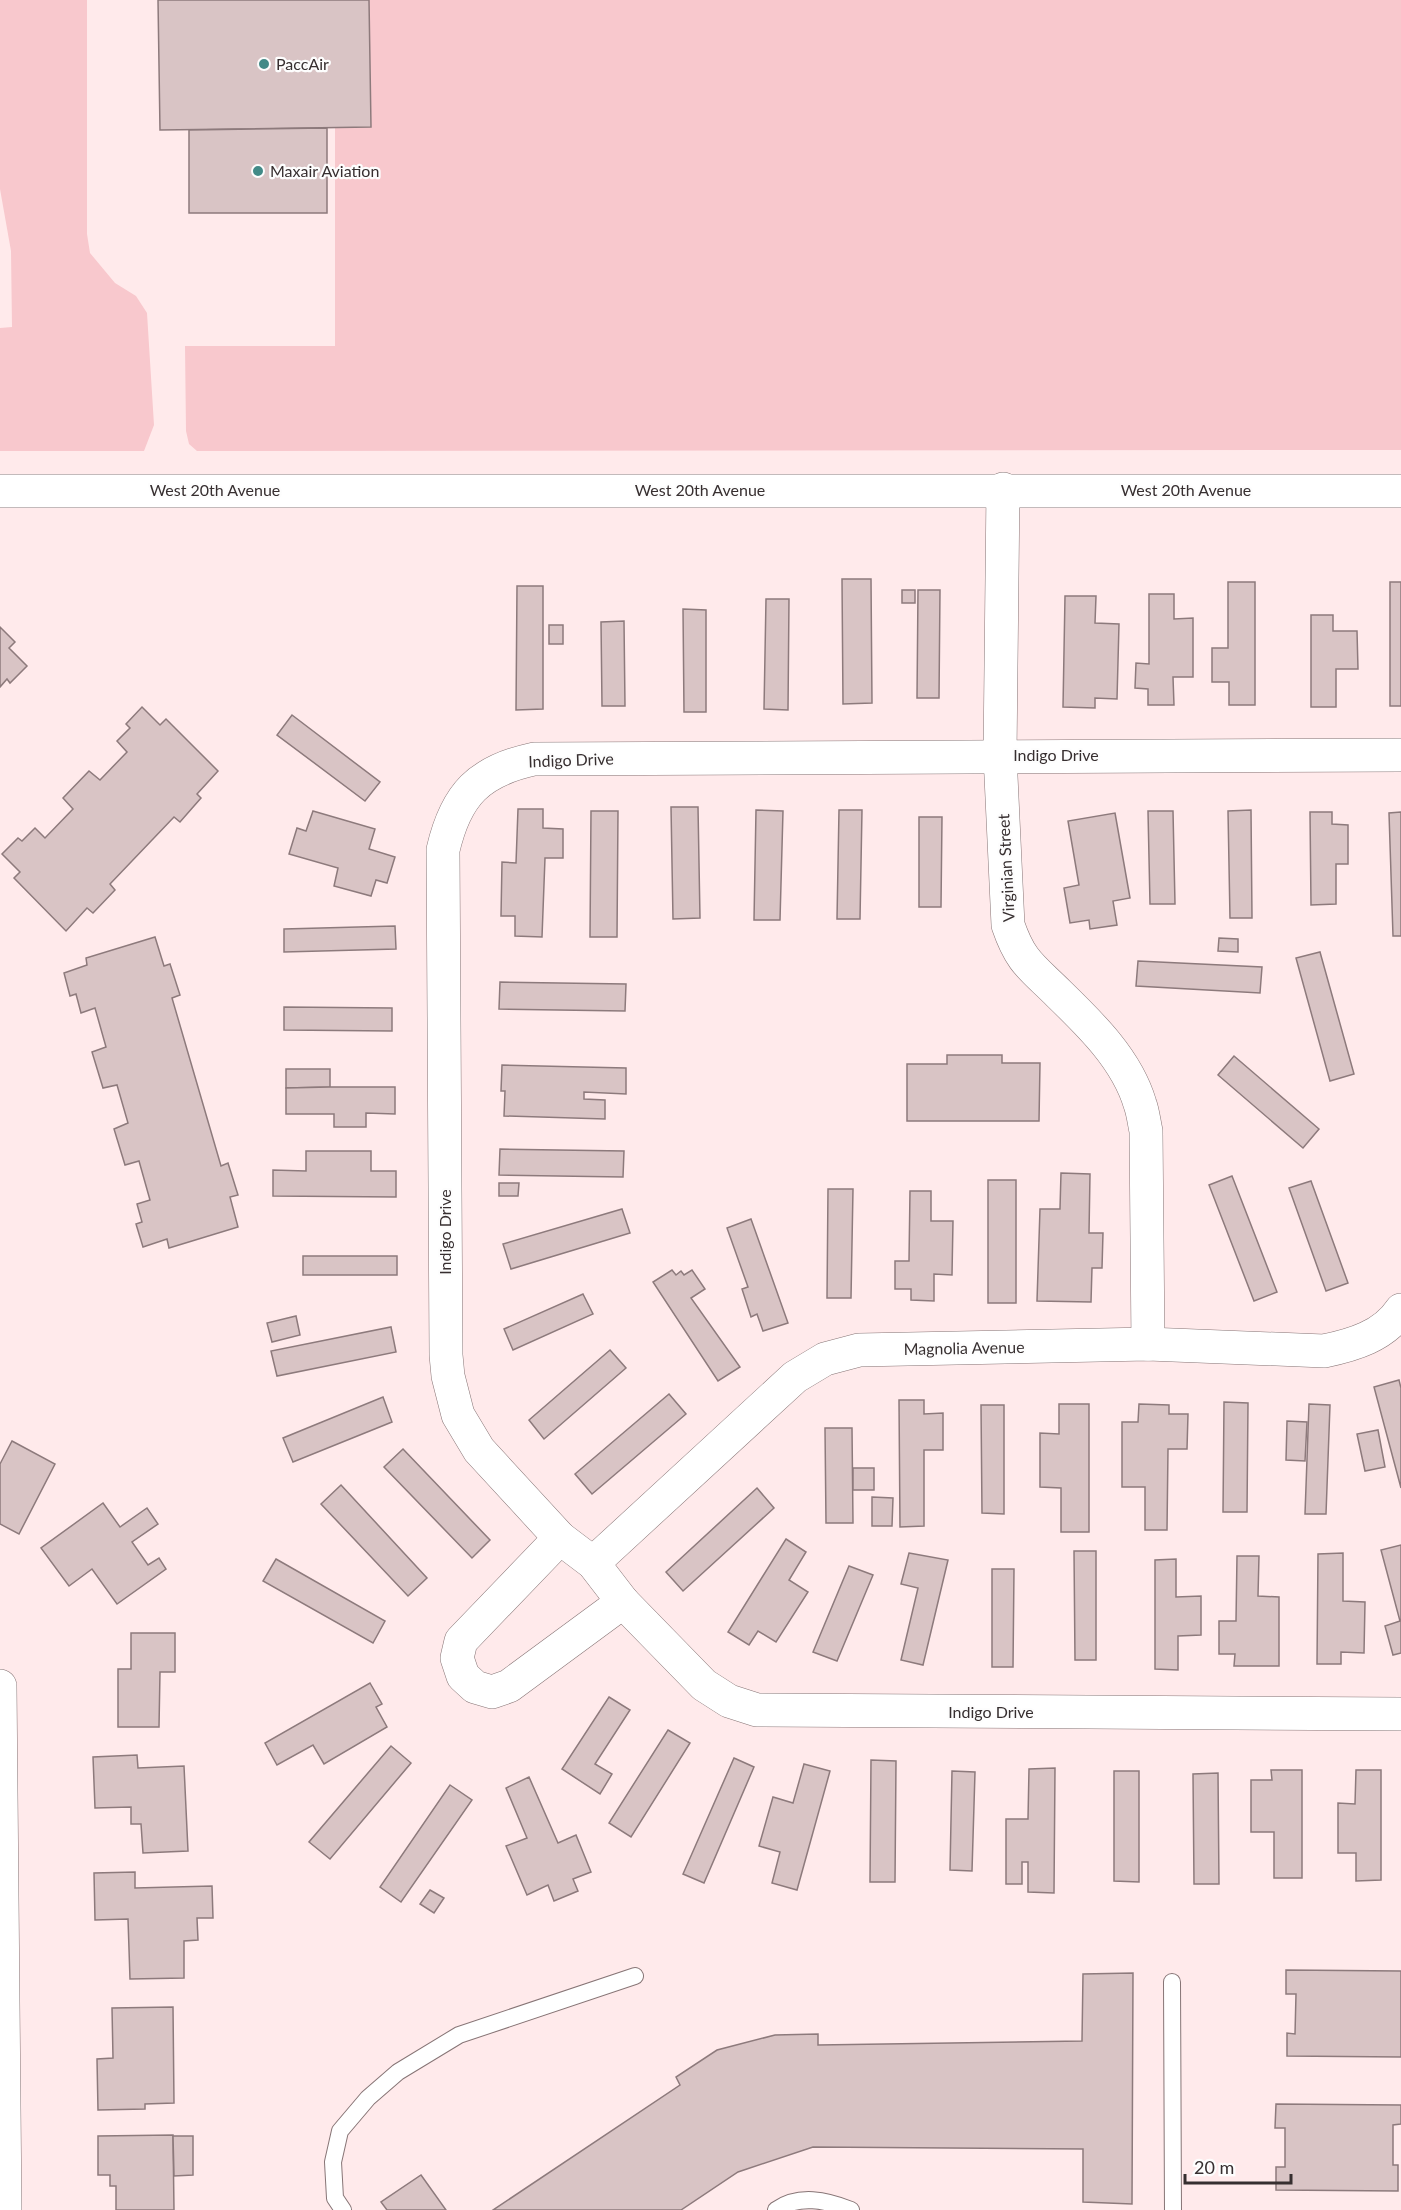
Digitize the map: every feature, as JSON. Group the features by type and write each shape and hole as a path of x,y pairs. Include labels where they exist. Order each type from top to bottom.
{"street":[{"name":"Virginian Street","path":"1003,489 1000,755 1008,925 1016,947 1029,967 1090,1025 1122,1065 1140,1103 1146,1131 1148,1344"},
{"name":"West 20th Avenue","path":"0,491 1401,490"},
{"name":"Indigo Drive","path":"1401,755 1000,755 534,759 508,764 485,776 466,794 449,824 444,850 447,1376 458,1414 479,1450 560,1538 593,1563 623,1602 704,1685 729,1701 757,1710 1401,1714"},
{"name":"Magnolia Avenue","path":"593,1563 795,1377 825,1359 859,1350 1148,1344 1324,1351 1351,1346 1376,1334 1401,1310"},
{"path":"560,1538 461,1641 457,1658 463,1676 475,1687 492,1692 510,1686 623,1602"},
{"path":"0,1686 1,2137 5,2210"}],"lane":[{"path":"343,2210 336,2198 333,2162 340,2131 368,2098 398,2073 459,2035 635,1976"},
{"path":"1172,1982 1173,2210"},
{"path":"776,2210 782,2205 804,2199 832,2203 851,2210"}],"shaded area":[{"path":"0,0 87,0 87,234 90,253 115,283 136,296 147,313 154,425 144,451 0,451 0,328 12,327 11,251 0,189"},
{"path":"369,0 1401,0 1401,450 197,451 189,444 186,431 185,346 335,346 335,128 371,127"}],"building":[{"name":"PaccAir","path":"158,0 369,0 371,127 160,130"},
{"name":"Maxair Aviation","path":"327,128 327,213 189,213 189,130"},
{"path":"842,579 871,579 872,703 843,704"},
{"path":"1228,582 1255,582 1255,705 1229,705 1229,682 1212,682 1212,648 1228,648"},
{"path":"1390,582 1401,582 1401,706 1390,706"},
{"path":"517,586 543,586 543,709 516,710"},
{"path":"902,590 915,590 915,603 902,603"},
{"path":"918,590 940,590 939,698 917,698"},
{"path":"1149,594 1174,594 1174,619 1193,618 1193,677 1173,677 1174,705 1148,705 1148,689 1135,688 1136,663 1149,664"},
{"path":"1065,596 1096,596 1095,623 1119,624 1117,699 1095,698 1095,708 1063,707"},
{"path":"766,599 789,599 788,710 764,709"},
{"path":"683,609 706,610 706,712 684,712"},
{"path":"1311,615 1333,615 1333,631 1357,631 1358,669 1336,669 1336,707 1311,707"},
{"path":"624,621 625,706 602,706 601,622"},
{"path":"549,625 563,625 563,644 549,644"},
{"path":"0,627 15,642 9,648 27,666 10,683 7,679 0,687"},
{"path":"142,707 160,725 166,719 218,771 197,794 201,798 180,822 174,817 110,884 115,890 93,913 87,908 66,931 14,878 20,872 2,854 18,838 22,841 35,828 45,838 73,809 63,798 89,771 100,780 127,752 117,741 130,728 126,724"},
{"path":"292,715 380,782 365,801 277,735"},
{"path":"671,807 698,807 700,918 673,919"},
{"path":"518,809 543,809 543,828 563,829 563,858 545,858 542,937 515,936 515,916 501,916 502,862 516,863"},
{"path":"756,810 783,811 780,920 754,920"},
{"path":"839,810 862,810 860,919 837,919"},
{"path":"1251,810 1252,918 1230,918 1228,811"},
{"path":"313,811 375,829 369,849 395,857 387,883 376,880 371,896 334,886 338,868 289,854 297,828 306,831"},
{"path":"591,811 618,811 617,937 590,937"},
{"path":"1148,811 1173,811 1175,904 1150,904"},
{"path":"1310,812 1332,812 1332,824 1348,825 1348,864 1336,864 1336,904 1311,905"},
{"path":"1401,812 1401,936 1393,936 1389,813"},
{"path":"1115,813 1130,898 1113,901 1117,925 1090,929 1089,920 1070,923 1064,888 1079,885 1068,821"},
{"path":"919,817 942,817 941,907 919,907"},
{"path":"395,926 396,949 284,952 284,929"},
{"path":"155,937 164,966 170,964 180,995 172,998 221,1166 228,1163 238,1195 230,1197 238,1227 169,1248 167,1239 143,1247 136,1224 142,1222 137,1204 150,1200 139,1161 125,1165 114,1129 128,1123 117,1085 103,1088 92,1052 106,1047 95,1008 81,1013 76,994 70,996 64,973 87,965 86,958"},
{"path":"1219,938 1238,939 1238,952 1218,951"},
{"path":"1320,952 1354,1074 1330,1081 1296,958"},
{"path":"1138,961 1262,967 1260,993 1136,986"},
{"path":"500,982 626,984 625,1011 499,1009"},
{"path":"284,1007 392,1008 392,1031 284,1030"},
{"path":"947,1055 1002,1055 1002,1063 1040,1063 1039,1121 907,1121 907,1064 947,1064"},
{"path":"1234,1056 1319,1129 1303,1148 1218,1075"},
{"path":"502,1065 626,1068 626,1094 584,1092 584,1099 605,1100 605,1119 504,1116 505,1091 501,1091"},
{"path":"286,1069 330,1069 330,1087 286,1088"},
{"path":"395,1087 395,1114 366,1113 366,1127 334,1127 334,1114 286,1114 286,1088"},
{"path":"500,1149 624,1151 623,1177 499,1175"},
{"path":"306,1151 371,1151 371,1171 396,1171 396,1197 273,1196 273,1170 306,1171"},
{"path":"1061,1173 1090,1174 1089,1233 1103,1233 1102,1268 1092,1268 1091,1302 1037,1301 1040,1209 1060,1209"},
{"path":"1232,1176 1277,1292 1254,1301 1209,1185"},
{"path":"988,1180 1016,1180 1016,1303 988,1303"},
{"path":"1311,1181 1348,1283 1326,1291 1289,1188"},
{"path":"499,1183 519,1183 518,1196 499,1196"},
{"path":"828,1189 853,1189 851,1298 827,1298"},
{"path":"910,1191 931,1191 931,1221 953,1221 952,1275 934,1274 934,1301 911,1300 911,1289 895,1289 895,1261 909,1261"},
{"path":"622,1209 630,1233 511,1269 503,1244"},
{"path":"751,1219 788,1323 763,1331 757,1314 751,1317 742,1289 748,1287 727,1228"},
{"path":"303,1256 397,1256 397,1275 303,1275"},
{"path":"672,1270 676,1275 681,1271 684,1275 692,1270 705,1289 691,1298 740,1367 718,1381 653,1282"},
{"path":"583,1294 593,1314 513,1350 504,1329"},
{"path":"296,1316 300,1335 272,1342 267,1323"},
{"path":"391,1327 396,1352 277,1376 271,1351"},
{"path":"610,1350 626,1368 544,1439 529,1420"},
{"path":"1399,1380 1401,1388 1401,1488 1374,1387"},
{"path":"669,1394 686,1414 592,1494 575,1474"},
{"path":"383,1397 392,1422 293,1462 283,1438"},
{"path":"899,1400 924,1400 924,1414 943,1413 943,1450 924,1450 924,1526 900,1527"},
{"path":"1224,1402 1248,1403 1247,1512 1223,1512"},
{"path":"1059,1404 1089,1404 1089,1532 1061,1532 1061,1488 1040,1487 1040,1433 1059,1434"},
{"path":"1139,1404 1169,1405 1169,1414 1188,1414 1187,1449 1168,1449 1167,1530 1145,1530 1145,1487 1122,1487 1122,1422 1138,1422"},
{"path":"1309,1404 1330,1405 1326,1514 1305,1514"},
{"path":"981,1405 1004,1405 1004,1514 982,1513"},
{"path":"1287,1421 1307,1422 1305,1461 1286,1460"},
{"path":"825,1428 852,1428 853,1523 826,1523"},
{"path":"1378,1430 1385,1467 1365,1471 1357,1434"},
{"path":"12,1441 55,1464 19,1534 0,1524 0,1464"},
{"path":"403,1449 490,1540 472,1558 384,1467"},
{"path":"853,1468 874,1468 874,1490 853,1490"},
{"path":"341,1485 427,1578 408,1596 321,1504"},
{"path":"757,1488 774,1508 683,1591 666,1572"},
{"path":"872,1497 893,1498 892,1526 872,1526"},
{"path":"103,1503 120,1527 147,1508 158,1524 132,1542 148,1565 159,1558 166,1569 117,1604 92,1569 69,1586 41,1548"},
{"path":"786,1539 806,1552 789,1580 808,1592 776,1642 758,1631 749,1645 728,1632"},
{"path":"1401,1545 1401,1653 1393,1655 1385,1626 1400,1621 1381,1550"},
{"path":"1074,1551 1096,1551 1096,1660 1075,1660"},
{"path":"909,1553 948,1560 923,1665 901,1660 918,1588 901,1584"},
{"path":"1343,1553 1343,1601 1365,1602 1364,1653 1341,1652 1341,1664 1317,1664 1318,1554"},
{"path":"1237,1556 1259,1556 1258,1596 1279,1597 1279,1666 1234,1666 1235,1654 1219,1654 1219,1621 1236,1621"},
{"path":"276,1559 385,1621 373,1643 263,1581"},
{"path":"1176,1559 1176,1597 1201,1596 1201,1635 1178,1636 1178,1670 1155,1669 1155,1560"},
{"path":"849,1566 873,1575 837,1661 813,1652"},
{"path":"992,1569 1014,1569 1013,1667 992,1667"},
{"path":"131,1633 175,1633 175,1672 160,1672 159,1727 118,1727 118,1669 131,1669"},
{"path":"370,1683 382,1704 376,1707 387,1727 324,1764 313,1745 277,1765 265,1743"},
{"path":"609,1697 630,1710 595,1764 612,1774 600,1794 562,1769"},
{"path":"668,1730 690,1743 631,1837 609,1823"},
{"path":"391,1746 411,1763 330,1859 309,1842"},
{"path":"137,1755 138,1768 184,1766 188,1851 143,1853 141,1824 131,1824 131,1807 95,1808 93,1757"},
{"path":"734,1758 754,1767 704,1883 683,1874"},
{"path":"871,1760 896,1761 895,1882 870,1882"},
{"path":"804,1764 830,1771 797,1890 772,1883 780,1852 759,1846 773,1797 793,1803"},
{"path":"1055,1768 1054,1893 1028,1892 1028,1862 1022,1862 1022,1884 1006,1884 1006,1819 1028,1819 1029,1769"},
{"path":"1271,1770 1302,1770 1302,1878 1274,1878 1274,1832 1251,1832 1251,1780 1272,1780"},
{"path":"1356,1770 1381,1770 1381,1880 1356,1881 1356,1853 1338,1853 1338,1803 1355,1804"},
{"path":"952,1771 975,1772 972,1871 950,1870"},
{"path":"1114,1771 1139,1771 1139,1882 1114,1881"},
{"path":"1218,1773 1219,1884 1194,1884 1193,1774"},
{"path":"529,1777 558,1843 576,1835 591,1872 573,1879 578,1891 554,1901 548,1885 527,1895 506,1846 527,1838 506,1788"},
{"path":"450,1785 472,1800 401,1902 380,1887"},
{"path":"135,1872 135,1888 212,1886 213,1918 197,1918 198,1940 184,1941 184,1978 130,1979 128,1919 95,1920 94,1873"},
{"path":"430,1890 444,1898 434,1913 420,1904"},
{"path":"1286,1970 1401,1971 1401,2057 1287,2056 1287,2033 1295,2034 1296,1994 1286,1994"},
{"path":"1133,1973 1132,2204 1083,2202 1083,2149 813,2147 738,2172 681,2210 493,2210 680,2085 676,2077 717,2050 775,2035 818,2034 818,2045 1082,2041 1083,1974"},
{"path":"173,2007 174,2103 145,2104 145,2109 98,2110 97,2059 113,2058 112,2008"},
{"path":"1276,2104 1401,2105 1401,2124 1393,2125 1393,2165 1398,2165 1398,2191 1276,2190 1276,2167 1285,2167 1285,2128 1275,2128"},
{"path":"173,2135 174,2210 116,2210 116,2186 110,2186 110,2175 98,2175 98,2136"},
{"path":"173,2136 193,2136 193,2175 174,2176"},
{"path":"421,2175 446,2210 387,2210 381,2202"}],"place":[{"name":"PaccAir","path":"264,64"},
{"name":"Maxair Aviation","path":"258,171"}]}
